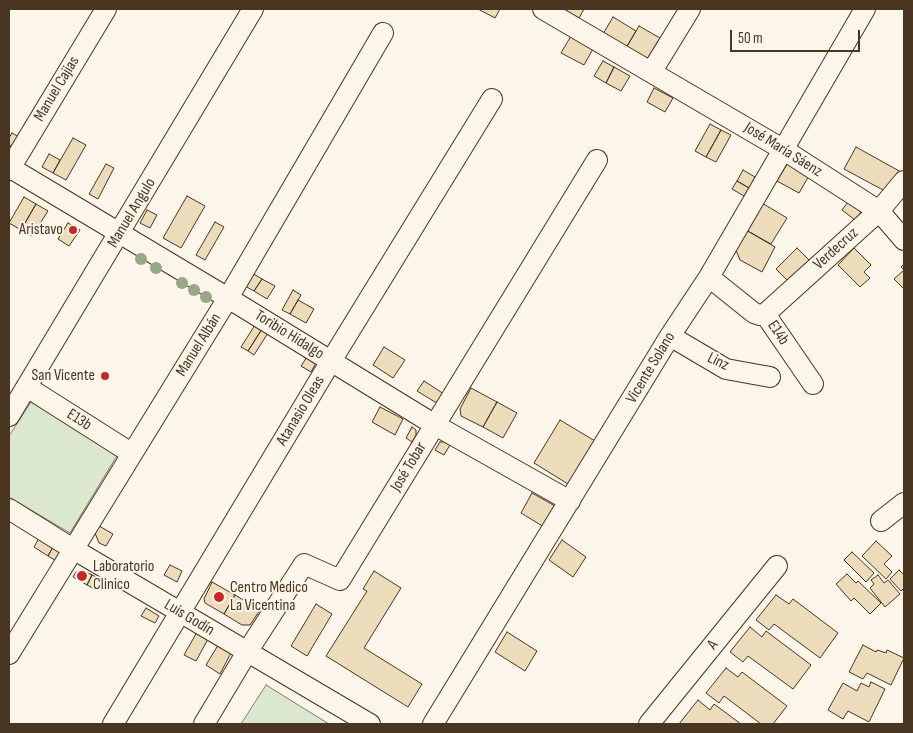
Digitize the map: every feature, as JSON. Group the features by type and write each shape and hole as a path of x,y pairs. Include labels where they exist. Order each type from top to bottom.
{"street":[{"name":"Manuel Cajias","path":"9,168 106,9"},
{"name":"Manuel Angulo","path":"9,416 253,9"},
{"name":"José María Sáenz","path":"546,9 784,150 879,211 904,240"},
{"path":"652,71 690,9"},
{"name":"Vicente Solano","path":"433,724 670,336 709,277 865,9"},
{"name":"Manuel Albán","path":"9,654 228,298 383,33"},
{"name":"Atanasio Oleas","path":"113,724 330,361 492,99"},
{"name":"José Tobar","path":"204,724 247,652 304,564 340,580 597,160"},
{"name":"Toribio Hidalgo","path":"9,168 228,298 435,425 570,501"},
{"name":"Verdecruz","path":"765,314 879,211 904,181"},
{"name":"E14b","path":"709,277 754,312 760,315 765,314 813,384"},
{"name":"Linz","path":"670,336 726,369 770,377"},
{"name":"E13b","path":"27,387 131,453"},
{"path":"881,521 904,503"},
{"name":"Luis Godín","path":"9,509 73,549 370,724"},
{"name":"A","path":"649,724 777,566"}],"green space":[{"path":"31,402 118,454 70,533 9,497 9,436"},
{"path":"266,685 329,724 241,724"}],"building":[{"path":"478,9 500,9 495,18"},
{"path":"563,9 584,9 579,18"},
{"path":"613,17 636,31 626,48 603,34"},
{"path":"639,26 660,38 646,61 626,48"},
{"path":"571,36 593,49 584,65 561,53"},
{"path":"603,61 614,67 606,83 594,76"},
{"path":"614,67 630,76 621,91 606,83"},
{"path":"654,88 673,98 665,112 647,102"},
{"path":"710,124 721,130 706,157 695,151"},
{"path":"721,130 731,135 716,162 706,157"},
{"path":"12,133 19,137 13,145 9,146 9,138"},
{"path":"73,138 86,145 66,180 53,173"},
{"path":"856,147 901,172 883,190 844,169"},
{"path":"49,154 60,160 53,173 42,167"},
{"path":"789,161 810,174 799,193 777,181"},
{"path":"106,164 114,168 98,199 89,194"},
{"path":"743,170 755,177 749,188 737,181"},
{"path":"737,181 749,188 744,196 732,189"},
{"path":"187,196 205,206 181,248 163,238"},
{"path":"24,197 36,204 21,230 9,223"},
{"path":"848,202 861,212 855,220 842,210"},
{"path":"762,203 787,218 771,244 746,230"},
{"path":"36,204 48,211 32,236 21,230"},
{"path":"147,210 157,215 150,228 140,223"},
{"path":"215,222 224,227 205,260 196,255"},
{"path":"68,223 80,230 69,246 58,239"},
{"path":"746,230 775,247 762,272 740,260 735,248"},
{"path":"797,248 809,260 788,281 776,269"},
{"path":"854,248 871,265 864,272 870,278 860,287 838,265"},
{"path":"904,270 904,289 894,279"},
{"path":"252,273 262,279 254,291 245,286"},
{"path":"262,279 275,286 267,299 254,291"},
{"path":"293,290 301,295 290,314 282,310"},
{"path":"298,300 314,309 306,323 290,314"},
{"path":"255,325 262,329 248,351 241,347"},
{"path":"262,329 268,333 254,355 248,351"},
{"path":"384,347 405,360 393,378 373,365"},
{"path":"307,357 316,363 311,372 301,366"},
{"path":"424,381 444,394 440,402 435,402 417,391"},
{"path":"471,388 497,402 483,427 461,416 460,409"},
{"path":"497,402 517,413 503,438 483,427"},
{"path":"380,407 403,419 395,435 372,422"},
{"path":"560,420 595,441 568,484 534,463"},
{"path":"412,427 416,430 416,435 412,442 406,438"},
{"path":"440,442 450,445 444,455 435,450"},
{"path":"532,493 555,506 544,527 521,513"},
{"path":"99,526 113,534 106,546 99,543 95,533"},
{"path":"39,538 53,547 48,556 34,547"},
{"path":"562,540 586,557 573,577 549,560"},
{"path":"876,541 892,556 884,564 892,572 886,579 862,556"},
{"path":"53,547 63,553 58,562 48,556"},
{"path":"852,552 874,573 866,582 844,560"},
{"path":"170,565 182,571 177,582 164,575"},
{"name":"Laboratorio Clinico","path":"82,570 92,575 87,585 73,577 76,572"},
{"path":"899,570 904,575 904,588 901,591 890,579"},
{"path":"374,571 401,588 364,648 422,684 408,707 326,656 367,591 363,589"},
{"path":"847,574 856,583 858,581 881,603 870,614 854,598 851,601 836,584"},
{"path":"92,575 102,580 97,590 87,585"},
{"path":"878,575 884,583 888,580 900,594 885,607 870,588 874,584 871,580"},
{"name":"Centro Medico La Vicentina","path":"212,582 235,595 224,614 205,603 204,599"},
{"path":"235,595 260,610 250,625 242,625 224,614"},
{"path":"776,595 789,604 793,599 838,633 820,658 774,624 769,630 756,620"},
{"path":"316,604 332,614 307,656 291,646"},
{"path":"146,608 159,616 155,623 141,616"},
{"path":"750,627 762,637 766,631 811,665 793,689 748,656 743,662 730,652"},
{"path":"197,632 208,639 196,661 184,655"},
{"path":"507,632 537,651 525,671 495,652"},
{"path":"220,642 232,651 220,674 206,665"},
{"path":"863,645 876,652 877,650 886,653 887,650 904,658 891,685 867,673 863,679 849,672"},
{"path":"726,668 738,677 742,672 787,706 773,724 761,724 724,696 719,703 706,693"},
{"path":"871,682 885,689 869,722 848,711 843,719 828,710 843,683 857,691 861,683 869,687"},
{"path":"698,700 710,710 714,704 741,724 679,724"}],"place":[{"name":"Aristavo","path":"73,230"},
{"name":"San Vicente","path":"105,376"},
{"name":"Laboratorio Clinico","path":"82,576"},
{"name":"Centro Medico La Vicentina","path":"219,597"}]}
